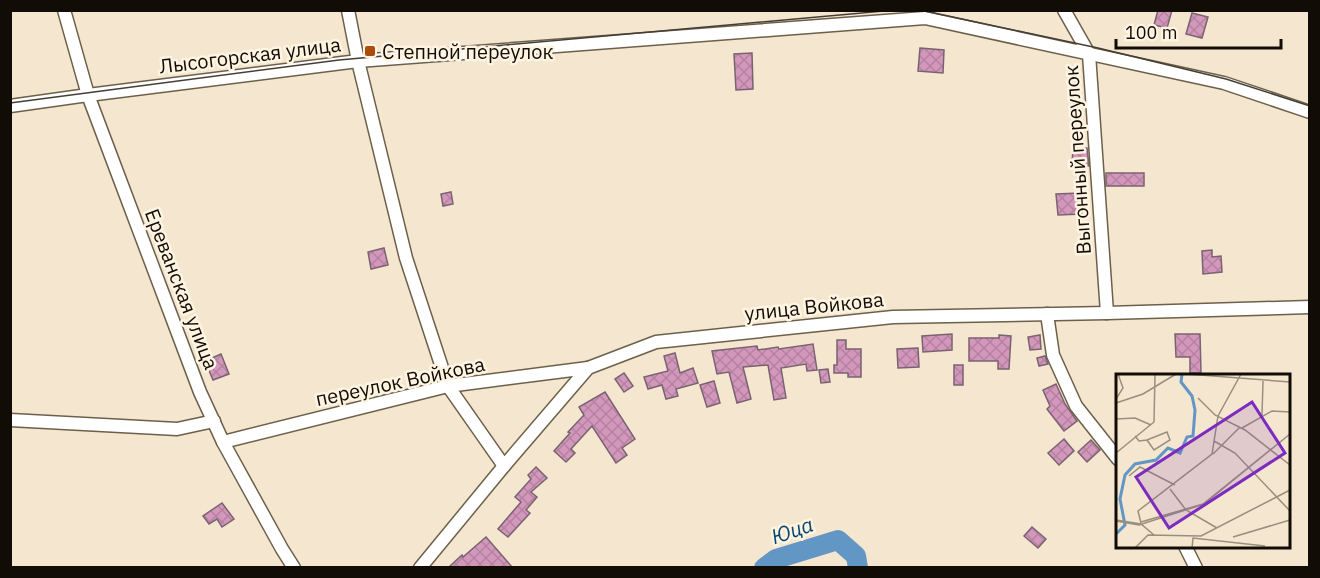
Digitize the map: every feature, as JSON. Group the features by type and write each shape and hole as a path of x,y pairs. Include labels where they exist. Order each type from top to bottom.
{"street":[{"name":"Ереванская улица","path":"64,10 88,95 200,392 223,442 294,567"},
{"path":"348,10 358,61 406,258 448,386 504,466"},
{"name":"Выгонный переулок","path":"1064,10 1089,54 1107,313"},
{"name":"Лысогорская улица","path":"10,106 358,61 925,18 1224,83 1310,112"},
{"name":"улица Войкова","path":"420,567 588,368 656,342 893,317 1310,307"},
{"path":"1047,314 1053,355 1076,406 1116,456"},
{"name":"переулок Войкова","path":"223,442 448,386 588,368"},
{"path":"10,420 177,429 213,421"},
{"path":"1186,548 1196,567"}],"building":[{"path":"1158,10 1172,10 1167,28 1154,25"},
{"path":"1192,13 1208,17 1202,38 1186,34"},
{"path":"920,48 944,50 943,73 918,71"},
{"path":"752,53 753,89 736,90 734,54"},
{"path":"1073,148 1087,148 1089,166 1072,165"},
{"path":"1106,173 1144,173 1144,186 1106,186"},
{"path":"451,192 453,204 443,206 441,194"},
{"path":"1080,193 1082,214 1058,215 1056,194"},
{"path":"384,248 388,265 371,269 368,252"},
{"path":"1212,250 1212,257 1221,256 1222,272 1203,274 1202,251"},
{"path":"952,334 952,350 923,352 922,336"},
{"path":"1175,334 1200,334 1201,373 1190,373 1190,357 1176,357"},
{"path":"999,335 1011,336 1009,369 998,369 998,361 969,361 969,338 999,338"},
{"path":"1040,335 1041,349 1030,350 1028,337"},
{"path":"837,340 846,340 846,349 861,349 861,377 848,377 848,373 834,373 834,365 837,365"},
{"path":"813,344 817,370 807,371 806,364 781,368 786,398 774,400 768,365 743,367 751,399 737,403 729,372 717,374 712,351 757,346 758,350 778,347 779,349"},
{"path":"918,348 919,367 898,368 897,349"},
{"path":"675,353 680,373 693,368 698,383 676,389 678,396 666,399 662,385 648,389 644,377 668,371 664,356"},
{"path":"221,354 229,374 213,380 205,361"},
{"path":"1045,356 1048,364 1039,366 1037,358"},
{"path":"954,365 963,365 963,385 954,385"},
{"path":"828,369 830,382 821,383 819,370"},
{"path":"624,373 633,386 624,392 615,379"},
{"path":"714,381 720,403 707,407 700,385"},
{"path":"1056,384 1065,404 1077,421 1064,431 1047,409 1050,406 1043,390"},
{"path":"605,392 635,439 622,448 627,455 616,463 592,426 571,449 575,453 566,462 554,451 584,415 579,407"},
{"path":"1064,439 1074,451 1059,465 1048,453"},
{"path":"1091,440 1100,450 1087,462 1078,452"},
{"path":"536,467 547,478 531,492 537,497 526,510 530,513 508,537 498,529 521,502 515,497 531,479 528,475"},
{"path":"222,503 234,519 222,527 217,519 209,524 203,516"},
{"path":"1032,527 1046,539 1038,548 1024,536"},
{"path":"486,537 512,567 449,567 462,555 463,557"}],"waterway":[{"name":"Юца","path":"764,568 776,559 838,540 856,556 858,568"}],"tram line":[{"path":"10,103 339,60 895,10"},
{"path":"920,10 1098,48 1226,79 1310,106"}],"place":[{"name":"Степной переулок","path":"370,51"}]}
